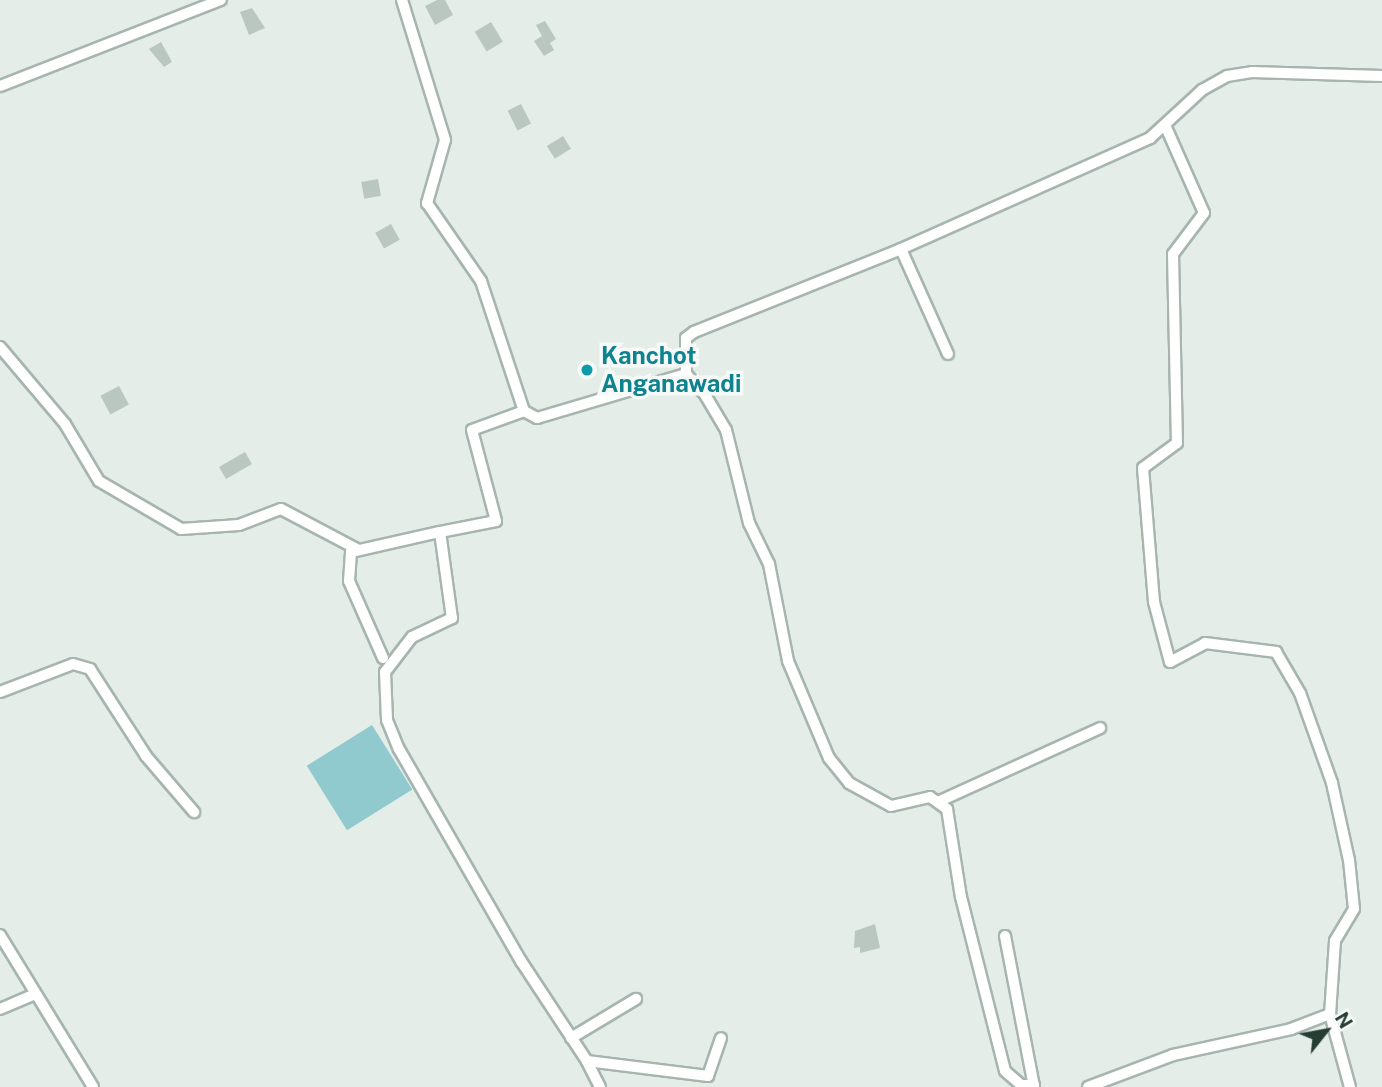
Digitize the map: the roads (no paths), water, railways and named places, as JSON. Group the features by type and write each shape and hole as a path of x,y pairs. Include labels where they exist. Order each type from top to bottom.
{"street":[{"path":"0,86 221,0"},
{"path":"402,0 415,53 435,94 445,140 427,203 481,281 524,411 537,418 686,374"},
{"path":"1005,936 1034,1086 1021,1085 1005,1071 961,897 947,809 930,797 891,806 849,783 829,758 788,661 769,564 750,523 726,430 686,374 686,338 694,332 901,249 1150,138 1202,90 1227,76 1252,72 1382,76"},
{"path":"1165,125 1204,213 1173,254 1177,443 1143,468 1154,601 1170,662 1205,642 1276,652 1300,693 1332,783 1353,897 1354,909 1335,941 1330,1014 1350,1087"},
{"path":"901,249 948,354"},
{"path":"0,347 65,424 99,481 181,529 239,525 281,509 357,549 496,522 472,430 524,411"},
{"path":"440,532 452,618 412,637 385,672 387,720 399,749 521,961 587,1061 600,1087"},
{"path":"357,549 348,561 349,581 383,658"},
{"path":"0,692 74,664 90,669 146,756 194,812"},
{"path":"940,802 1100,728"},
{"path":"0,935 93,1087"},
{"path":"0,1009 35,994"},
{"path":"570,1038 636,999"},
{"path":"1088,1087 1172,1055 1291,1029 1330,1014"},
{"path":"587,1061 699,1079 708,1076 721,1038"}],"water":[{"path":"372,725 412,789 347,830 307,766"}],"place":[{"name":"Kanchot Anganawadi","path":"587,370"}]}
